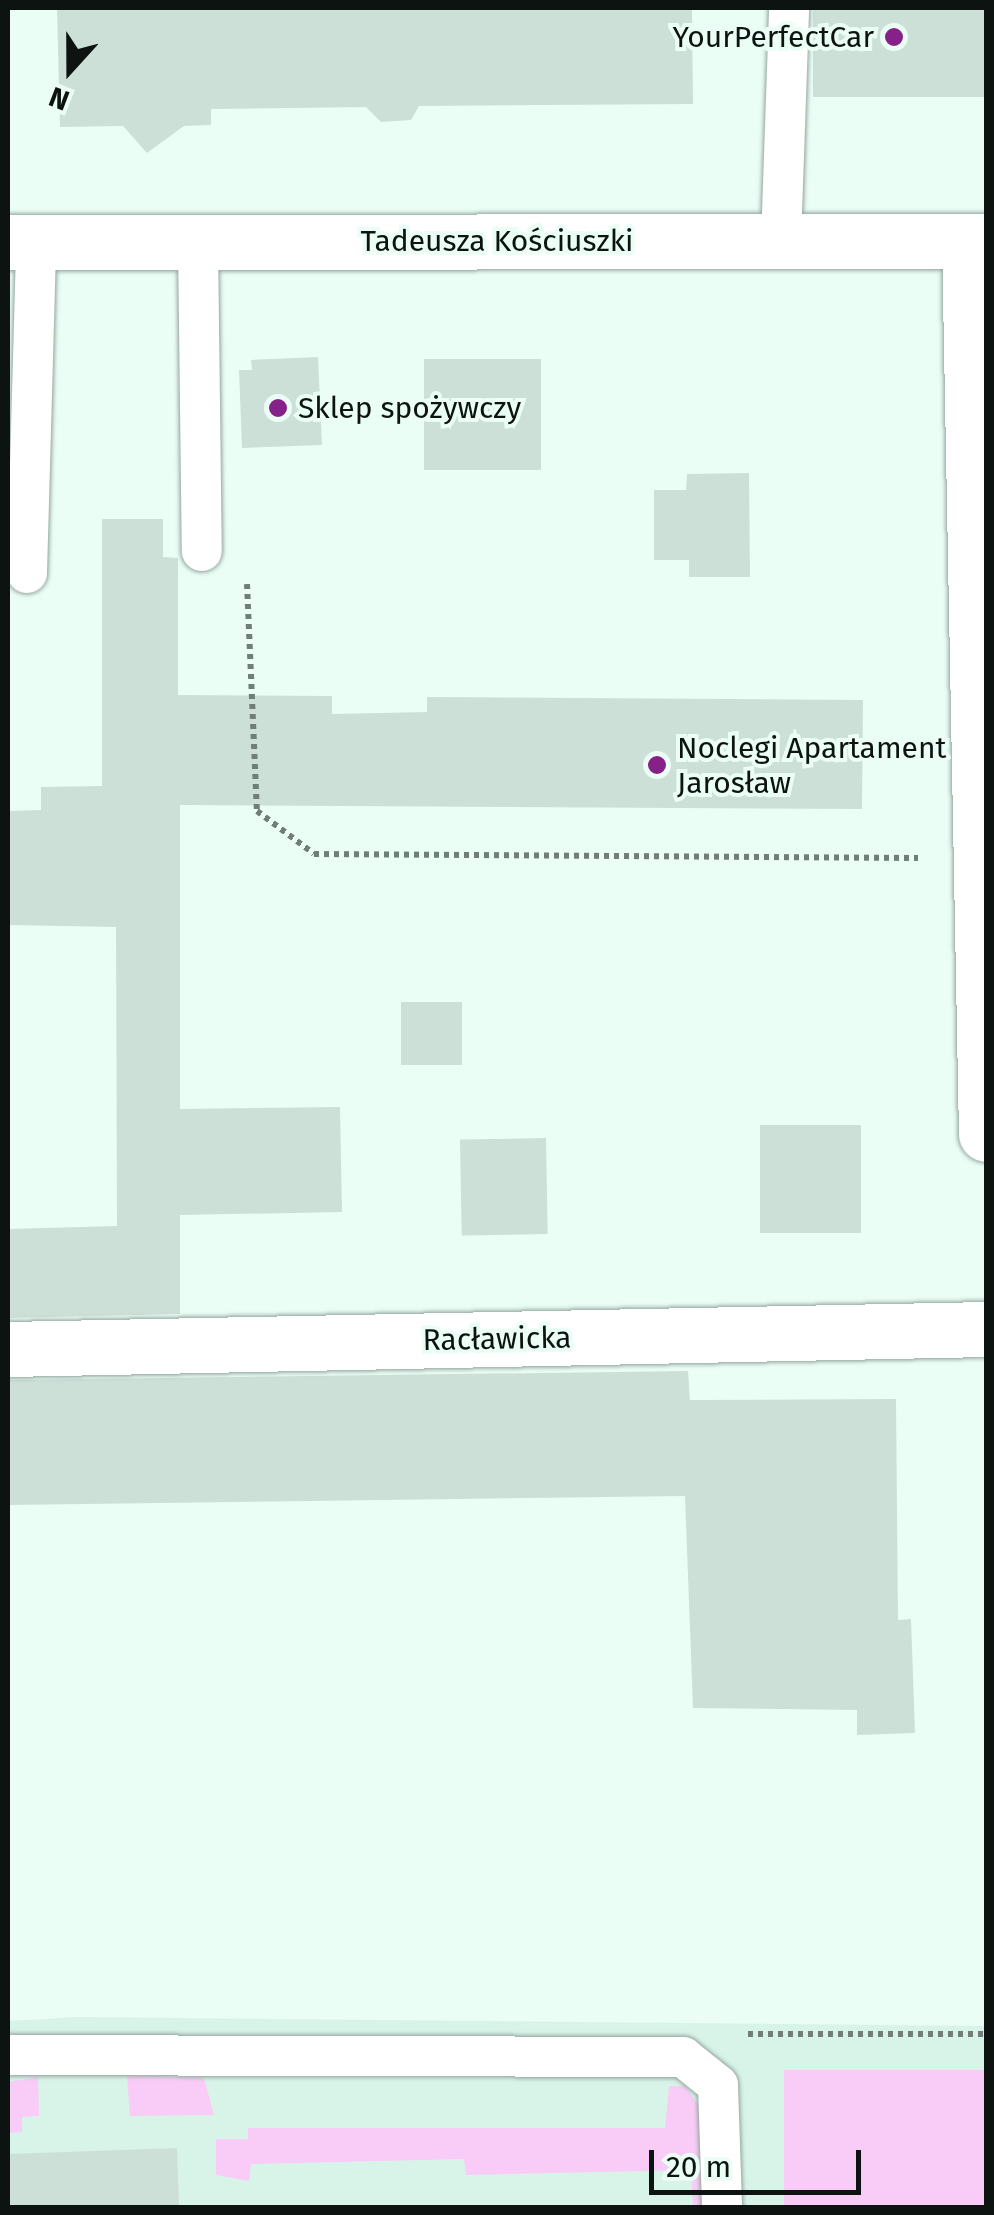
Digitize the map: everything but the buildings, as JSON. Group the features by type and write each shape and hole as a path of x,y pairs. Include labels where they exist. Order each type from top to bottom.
{"street":[{"name":"Tadeusza Kościuszki","path":"22,242 978,241"},
{"path":"978,241 986,1134"},
{"name":"Racławicka","path":"8,1349 986,1329"}],"lane":[{"path":"781,241 789,8"},
{"path":"22,242 27,573"},
{"path":"198,242 202,551"},
{"path":"8,2054 683,2058 718,2085 722,2208"}],"path":[{"path":"246,567 257,811 314,854 921,858"},
{"path":"683,2058 728,2034 986,2034"}],"shaded area":[{"path":"77,2017 986,2026 986,2207 8,2208 8,2021"},
{"path":"784,2070 986,2070 986,2207 784,2207"},
{"path":"127,2075 204,2078 214,2115 130,2116"},
{"path":"38,2077 39,2116 22,2117 22,2132 8,2133 8,2082"},
{"path":"669,2086 685,2086 703,2112 712,2207 693,2207 691,2170 466,2175 464,2159 251,2164 249,2181 216,2175 216,2139 248,2139 248,2128 665,2128"}],"place":[{"name":"YourPerfectCar","path":"894,37"},
{"name":"Sklep spożywczy","path":"278,408"},
{"name":"Noclegi Apartament Jarosław","path":"657,765"}]}
